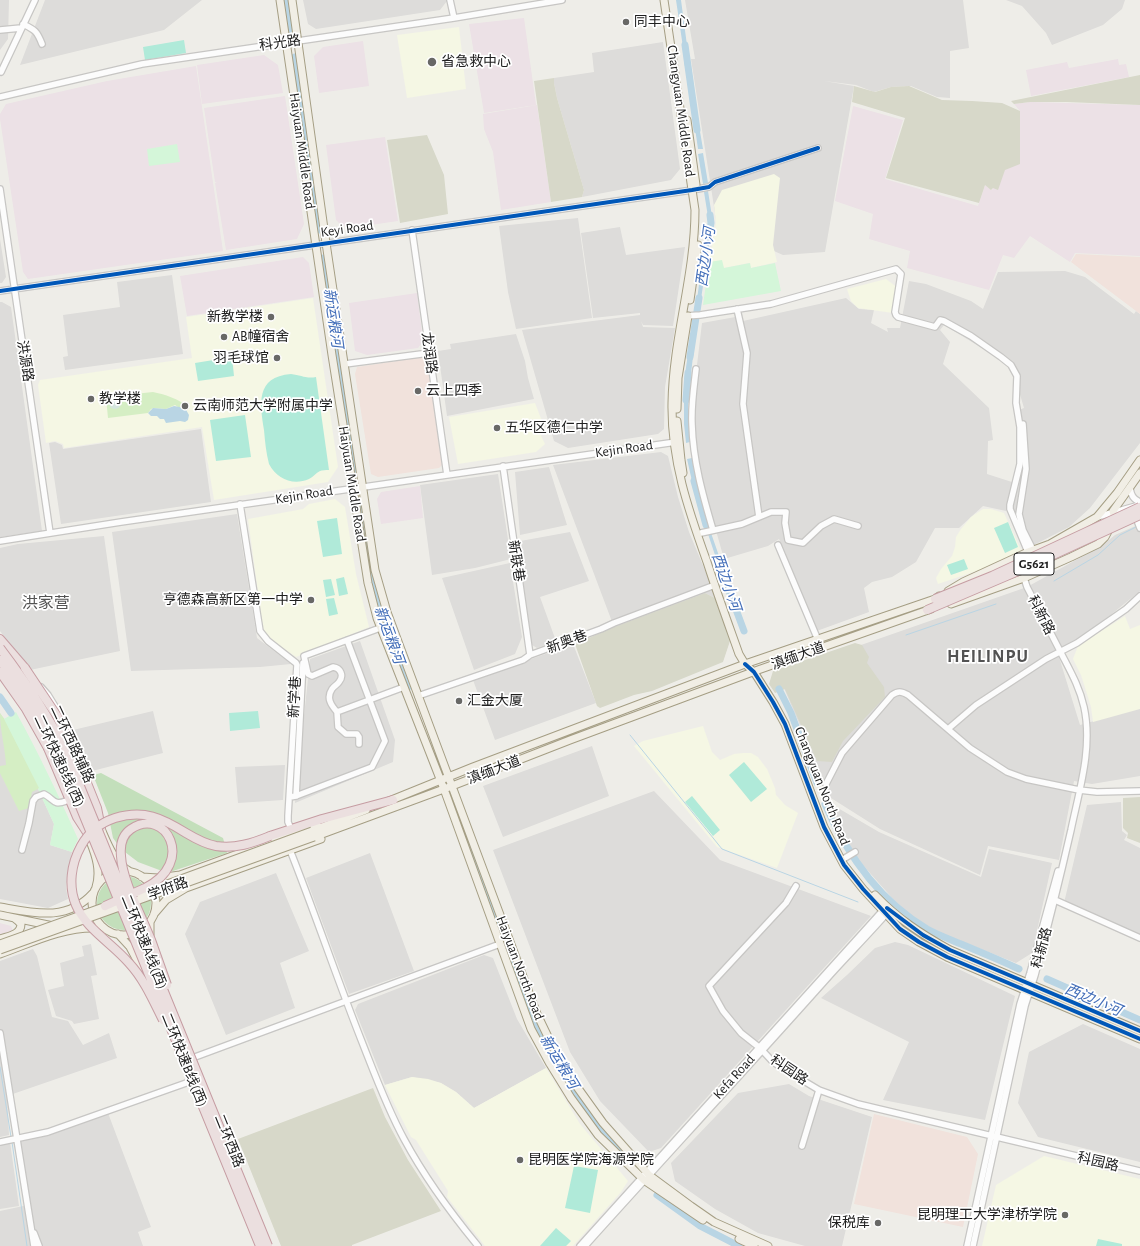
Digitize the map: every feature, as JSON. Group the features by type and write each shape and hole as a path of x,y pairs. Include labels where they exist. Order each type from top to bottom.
{"highway":[{"name":"G5621","path":"935,599 992,576 1140,505"},
{"name":"G5621","path":"927,610 1139,518"},
{"path":"0,639 28,672 49,704 83,773 96,806 101,828"},
{"name":"二环快速A线(西)","path":"0,648 34,694 60,739 268,1246"},
{"name":"二环快速B线(西)","path":"0,660 32,705 56,748 190,1080 260,1246"},
{"path":"1,672 26,709 48,748 77,817 88,834"},
{"path":"190,1080 140,976 123,956 88,924 78,910 71,886 72,870 75,858 85,839 96,828 113,819 134,814 160,818 199,840 218,846 238,846 292,831 343,813 394,803"},
{"path":"105,906 131,894 138,891 145,888 157,880 166,871 172,859 173,848 169,837 161,828 146,824 137,826 128,831 122,843 121,858 128,885 131,892 134,899 142,919 151,940 158,959 178,1027"}],"main road":[{"name":"Haiyuan Middle Road","path":"280,0 352,488 368,583 380,628 444,789"},
{"name":"Haiyuan Middle Road","path":"292,0 326,243 375,570 381,593 452,786"},
{"name":"Changyuan Middle Road","path":"664,0 695,189"},
{"name":"Changyuan Middle Road","path":"669,0 695,189 695,228 678,378 676,460 686,502 739,654 747,663"},
{"name":"Changyuan Middle Road","path":"676,442 686,484 747,663"},
{"name":"滇缅大道","path":"154,914 166,900 183,889 315,841 473,767 747,663 935,599 963,582 1030,551 1050,544 1097,517 1117,493 1140,460"},
{"name":"滇缅大道","path":"313,834 394,803 444,789 570,740 756,671 927,610 1024,578 1098,544 1105,537 1120,502 1140,473"},
{"path":"0,642 42,699 60,731 101,828 117,860 123,867 142,877 149,883 154,891 156,901 154,914 150,922 135,933 126,935 97,928 54,926 0,915"},
{"name":"Changyuan North Road","path":"747,663 756,671 778,700 789,722 828,825 847,857 867,886 900,928 919,942 947,957 1140,1039"},
{"name":"Changyuan North Road","path":"756,671 785,724 824,827 833,845 844,865 886,911 923,935 950,950 1140,1031"},
{"path":"1,672 29,707 44,731 88,834 97,864 98,876 92,900 94,913 97,921 106,930"},
{"name":"Haiyuan North Road","path":"452,786 537,1014 562,1066 603,1123 645,1176 714,1222 768,1246"},
{"name":"Haiyuan North Road","path":"444,789 531,1029 571,1098 598,1136 687,1210 711,1225 754,1246"},
{"path":"88,834 97,836 100,833 101,828"},
{"path":"142,877 158,878 177,876 292,831"},
{"name":"学府路","path":"0,944 313,834"},
{"name":"学府路","path":"0,950 313,834"},
{"path":"0,907 35,913 57,913 79,904 95,889 102,879 110,874 120,871 129,871"},
{"path":"177,876 173,880 173,885 177,889 183,889"},
{"path":"3,938 15,934 20,929 20,923 14,918"},
{"name":"二环西路","path":"150,922 151,942 161,975 272,1246"},
{"path":"0,954 62,932 81,928"},
{"name":"二环西路","path":"118,934 132,950 148,981 190,1080 256,1246"},
{"path":"3,938 11,938 14,943 12,950"},
{"path":"148,981 148,976 152,973 157,972 161,975"}],"street":[{"path":"1,72 35,0"},
{"path":"450,0 454,18"},
{"name":"科光路","path":"0,96 142,64 454,18 562,0"},
{"path":"0,30 22,26 36,31 42,44"},
{"name":"Keyi Road","path":"0,291 709,187 715,182 818,148"},
{"name":"洪源路","path":"0,189 1,210 50,534"},
{"name":"龙润路","path":"412,230 447,475"},
{"path":"685,316 700,315 778,302 896,270 901,274 895,312 898,317 935,327 940,320 944,321 971,336 1011,365 1016,373 1018,380 1016,403 1022,427 1026,469 1019,514 1030,551"},
{"path":"737,309 747,353 743,404 759,517"},
{"path":"345,364 429,353"},
{"path":"696,369 692,423 694,452 702,491 713,530"},
{"path":"1022,427 1020,464 1010,509 1030,551"},
{"name":"Kejin Road","path":"0,541 240,504 676,442"},
{"name":"新联巷","path":"503,466 530,655"},
{"path":"1130,488 1132,495 1140,505"},
{"path":"1117,493 1120,502 1126,506 1140,505"},
{"name":"新学巷","path":"240,504 260,631 268,641 296,663 297,666 288,816 288,822 292,831"},
{"path":"1097,517 1132,509 1140,505"},
{"path":"1114,514 1140,505"},
{"path":"1132,509 1139,518 1140,528"},
{"path":"702,533 742,524 771,512 786,512 785,523 788,540 803,543 821,526 834,519 858,526"},
{"path":"778,545 818,640"},
{"name":"科新路","path":"1024,578 1027,587 1078,686 1084,708 1087,747 1055,900 1029,984"},
{"name":"新奥巷","path":"418,696 523,660 530,655 601,630 614,623 715,585"},
{"path":"948,729 976,705 1060,651 1077,643 1113,619 1140,596"},
{"path":"296,796 304,656 380,628"},
{"path":"290,797 372,767 385,741 347,640"},
{"path":"297,666 304,662"},
{"path":"304,662 308,674 312,676 333,667 340,671 342,676 340,682 332,689 330,704 337,712 338,727 346,734 357,734 359,737 359,744"},
{"name":"二环西路辅路","path":"1,672 37,735 77,824 88,834"},
{"path":"337,712 404,687"},
{"path":"826,784 842,753 892,695 902,692 908,695 970,748 1007,772 1026,779 1078,790 1097,792 1140,791"},
{"name":"科新路","path":"967,1246 1027,992 1078,790"},
{"path":"22,850 32,805 36,797 44,794 56,803 66,801"},
{"path":"290,850 380,1088 404,1138 433,1187 478,1246"},
{"path":"847,857 854,852"},
{"path":"762,1050 741,1033 723,1011 709,986 786,903 796,886"},
{"path":"1055,900 1140,938"},
{"name":"Kefa Road","path":"580,1246 762,1050 829,969 886,911"},
{"path":"195,1057 500,944"},
{"path":"0,1033 14,1139 34,1246"},
{"name":"科园路","path":"762,1050 782,1068 819,1090 858,1104 1140,1168"},
{"name":"科园路","path":"762,1050 807,1079 834,1093 859,1101 1140,1171"},
{"path":"0,1142 48,1132 190,1080"},
{"path":"802,1146 819,1090"},
{"name":"科新路","path":"973,1246 994,1135"},
{"name":"Kefa Road","path":"585,1246 645,1176"},
{"path":"31,1226 39,1246"}],"shaded area":[{"path":"0,0 9,0 8,39 0,50"},
{"path":"45,0 202,0 164,30 20,65"},
{"path":"303,0 447,1 440,10 316,29 308,24"},
{"path":"685,0 963,0 969,48 950,51 950,98 937,97 911,86 891,87 874,92 856,85 824,81 854,86 825,252 783,255 717,226 691,59 695,59"},
{"path":"1006,0 1125,0 1122,9 1103,25 1052,45 1046,33 1022,6"},
{"path":"524,18 536,105 484,113 469,24"},
{"name":"省急救中心","path":"459,27 466,89 407,98 397,35"},
{"path":"363,41 369,86 319,93 314,56 323,47"},
{"path":"663,42 680,169 671,180 582,197 584,190 557,98 554,78 594,72 592,53"},
{"path":"264,55 278,65 283,93 202,104 197,65"},
{"path":"1118,59 1119,65 1126,64 1129,77 1031,96 1026,70 1067,62 1069,68"},
{"path":"196,66 223,251 28,279 23,272 0,119 0,114 6,104 107,81"},
{"path":"1140,75 1140,105 1067,102 1030,102 1014,104 1011,101"},
{"path":"554,78 557,98 584,190 582,197 551,202 534,81"},
{"path":"854,86 875,92 891,87 909,86 942,100 1002,103 1020,111 1020,164 1005,170 998,190 993,188 991,190 985,185 979,203 886,178 905,118 852,102"},
{"path":"285,96 304,224 297,239 226,250 215,183 217,182 215,182 204,108"},
{"path":"1030,102 1140,105 1140,256 1075,253 1070,262 1030,236 1014,258 1003,255 989,290 907,268 910,251 869,239 873,214 835,201 853,106 903,120 885,179 978,206 985,185 992,190 993,188 1020,111 1014,104"},
{"path":"537,105 551,202 501,210 493,152 484,129 483,114"},
{"path":"427,135 444,175 448,214 400,223 387,140"},
{"path":"385,137 398,221 350,228 341,225 336,220 326,145"},
{"path":"774,174 780,178 773,245 777,262 751,268 749,263 724,268 709,262 716,223 714,205 722,190"},
{"path":"578,218 592,318 516,329 508,292 499,226"},
{"path":"620,227 626,255 685,247 673,326 643,325 641,321 643,327 675,328 665,387 664,429 658,434 568,448 554,441 522,330 640,315 640,313 593,318 581,233"},
{"path":"0,239 6,277 2,283 0,283"},
{"path":"1076,254 1140,257 1140,314 1071,262"},
{"path":"303,257 309,263 314,297 187,316 180,276"},
{"path":"1065,271 1085,277 1134,314 1136,311 1140,314 1140,443 1090,508 1069,527 1030,547 1016,520 1012,506 1019,485 1024,462 1019,410 1024,408 1019,391 1021,376 1008,364 944,325 940,330 950,342 943,364 989,408 993,440 988,441 987,474 1015,483 1006,511 983,506 959,528 935,528 916,562 892,577 872,582 864,588 869,612 814,632 783,556 786,554 779,539 768,546 724,559 704,488 695,439 694,390 702,323 741,316 743,321 846,298 859,309 874,310 871,323 888,332 887,328 900,328 909,281 926,284 971,301 983,309 998,272"},
{"path":"172,275 183,354 65,370 63,357 68,356 63,315 120,307 117,282"},
{"path":"886,279 898,288 893,313 858,308 851,301 847,289"},
{"path":"417,293 423,341 418,348 367,355 355,351 349,303"},
{"name":"云南师范大学附属中学","path":"313,298 338,467 328,482 214,500 202,427 64,448 63,444 55,441 46,443 38,385 40,380 192,358 186,317"},
{"path":"0,302 11,307 42,531 0,537"},
{"path":"516,334 525,361 534,399 447,416 438,351 451,349 450,344"},
{"path":"423,357 432,364 445,462 439,468 378,477 371,474 355,374 357,367"},
{"path":"117,397 120,398 120,408 113,409 110,408 109,401 110,398"},
{"name":"五华区德仁中学","path":"535,403 542,421 541,436 545,444 536,452 458,464 449,417"},
{"path":"201,429 211,502 61,524 49,443 55,442 62,445 63,449"},
{"path":"661,452 668,456 678,497 689,532 717,599 705,593 614,627 553,465"},
{"path":"549,467 567,525 520,535 515,472"},
{"path":"498,474 511,559 475,568 432,575 420,485"},
{"path":"420,486 423,518 381,524 377,499 381,492"},
{"name":"亨德森高新区第一中学","path":"335,499 345,507 356,574 369,627 296,657 272,640 263,629 248,519 303,509 309,504"},
{"path":"983,509 991,509 1004,513 1021,550 988,567 938,584 936,578 941,569 952,556 956,537 971,517"},
{"path":"237,514 257,638 291,664 260,667 131,671 112,532"},
{"path":"1140,524 1140,591 1059,657 1080,725 1140,708 1140,776 1092,784 1074,781 1059,860 988,846 980,875 880,829 831,798 778,674 1027,587 1103,545 1115,535"},
{"path":"570,532 589,581 540,597 556,641 537,648 527,642 515,542"},
{"path":"104,536 120,651 30,670 0,631 0,548 18,544"},
{"path":"510,563 522,637 515,654 474,670 442,578"},
{"path":"705,593 717,599 730,641 723,662 652,691 634,695 600,708 597,706 575,644 614,627"},
{"path":"1125,616 1130,629 1140,625 1140,709 1093,722 1091,707 1081,675 1073,659 1078,646"},
{"path":"360,641 395,740 393,762 295,803 310,659"},
{"path":"855,643 862,645 869,657 867,663 884,687 885,697 843,741 832,762 817,761 785,689 775,693 769,684 773,671"},
{"path":"573,644 596,703 495,740 473,680"},
{"path":"153,711 163,753 92,771 73,730"},
{"path":"0,713 24,758 54,824 50,845 72,852 67,875 66,888 68,899 48,908 0,899"},
{"path":"703,726 712,752 720,760 734,754 743,753 751,753 758,757 767,769 775,788 776,795 785,805 798,813 777,868 717,847 634,746 643,741"},
{"path":"592,746 609,796 503,837 483,786"},
{"path":"285,765 283,800 238,803 235,767"},
{"path":"654,791 720,860 871,916 661,1148 649,1152 600,1101 570,1052 493,850"},
{"path":"1140,797 1140,843 1127,838 1128,833 1123,828 1123,798"},
{"path":"1121,802 1122,831 1127,835 1124,840 1140,848 1140,935 1064,903 1087,805"},
{"path":"831,804 879,832 981,877 989,849 1052,863 1032,953 1016,963 926,927 902,909 853,854"},
{"path":"370,853 414,971 349,994 306,878"},
{"path":"276,873 309,951 280,963 295,1008 226,1035 185,934 200,902"},
{"path":"0,923 11,926 13,931 0,936"},
{"path":"895,942 908,945 1015,996 985,1120 883,1100 909,1042 821,998 875,948"},
{"path":"91,944 97,975 91,976 99,1019 74,1024 72,1021 56,1016 48,990 64,986 60,963 84,956 82,946"},
{"path":"33,949 37,956 52,1017 68,1021 83,1045 109,1033 117,1058 7,1096 9,1135 0,1137 0,961"},
{"path":"484,955 493,958 517,1019 546,1068 474,1108 456,1092 441,1083 412,1077 385,1085 355,1010 358,1004"},
{"path":"1083,1024 1140,1049 1140,1162 1038,1137 1018,1103 1029,1052"},
{"name":"昆明医学院海源学院","path":"546,1068 580,1124 628,1181 621,1192 573,1246 485,1246 447,1197 448,1191 416,1140 411,1137 385,1085 412,1077 428,1079 441,1083 456,1092 474,1108"},
{"path":"789,1084 809,1096 872,1117 842,1246 805,1246 758,1233 715,1209 675,1181 671,1163 738,1093"},
{"path":"373,1088 385,1117 408,1160 441,1211 352,1246 281,1246 238,1139"},
{"path":"108,1113 151,1227 138,1232 143,1246 0,1246 0,1211 28,1205 18,1142 45,1136"},
{"path":"874,1114 967,1137 978,1154 963,1227 854,1204"},
{"path":"10,1142 19,1206 0,1209 0,1144"},
{"name":"昆明理工大学津桥学院","path":"1044,1156 1140,1179 1140,1246 982,1246 996,1185"}],"green space":[{"path":"184,40 186,53 145,60 143,47"},
{"path":"177,144 180,162 149,166 147,149"},
{"path":"722,260 724,268 750,263 751,268 775,263 781,291 703,305 709,262"},
{"path":"232,357 234,376 198,381 195,363"},
{"path":"291,374 316,377 329,470 321,471 309,479 297,482 286,480 276,474 269,464 261,411 262,393 266,386 271,380 279,376"},
{"path":"153,392 181,402 188,408 187,410 184,407 178,407 175,405 166,409 154,408 148,413 108,418 106,397"},
{"path":"245,415 251,457 216,461 210,420"},
{"path":"337,518 342,554 323,557 317,521"},
{"path":"1008,522 1018,547 1005,553 994,528"},
{"path":"964,559 968,569 951,575 947,565"},
{"path":"344,577 348,594 339,596 336,579"},
{"path":"331,579 335,595 326,597 323,580"},
{"path":"334,598 338,614 329,616 326,599"},
{"path":"258,711 260,728 230,731 229,713"},
{"path":"16,712 64,807 78,839 72,852 50,845 54,824 38,789 39,788 4,719"},
{"path":"0,713 6,721 40,788 32,792 29,808 19,811 0,773 0,766 6,765"},
{"path":"744,762 767,789 751,802 729,775"},
{"path":"101,773 223,838 227,853 173,871 162,871 138,862 121,849 113,838 108,813 93,775"},
{"path":"692,796 720,830 713,836 685,802"},
{"path":"119,876 129,876 139,880 147,888 151,898 151,908 147,918 139,926 129,930 119,930 109,926 101,918 97,908 97,898 101,888 109,880"},
{"path":"574,1166 598,1170 590,1213 565,1208"},
{"path":"556,1228 571,1241 566,1246 540,1246"},
{"path":"1098,1239 1122,1244 1122,1246 1096,1246"}],"water":[{"path":"676,0 681,0 688,53 684,54"},
{"path":"684,61 688,61 693,87 689,87"},
{"path":"689,92 694,92 697,116 693,116"},
{"path":"698,120 703,149 698,149 694,121"},
{"path":"703,153 708,183 703,184 698,154"},
{"path":"708,191 713,223 709,223 704,192"},
{"path":"706,232 711,232 700,306 696,307"},
{"path":"689,347 694,348 690,382 684,381"},
{"path":"684,391 689,391 688,409 690,442 686,443 684,424"},
{"path":"174,406 185,408 189,415 188,420 185,422 180,421 166,423 164,419 160,419 157,416 151,416 148,413 153,408 166,409"},
{"path":"692,458 698,489 694,490 687,459"},
{"path":"700,498 708,524 705,526 697,499"},
{"path":"711,533 733,596 729,597 708,534"}],"waterway":[{"name":"新运粮河","path":"286,0 290,29"},
{"name":"西边小河","path":"685,45 697,130"},
{"name":"新运粮河","path":"295,57 320,230"},
{"name":"西边小河","path":"708,240 711,223 710,215"},
{"name":"新运粮河","path":"324,258 355,473"},
{"name":"西边小河","path":"690,357 699,298"},
{"name":"西边小河","path":"686,400 688,373"},
{"name":"西边小河","path":"694,481 706,525"},
{"name":"新运粮河","path":"359,501 366,550"},
{"path":"1054,581 1098,555 1120,535 1138,526"},
{"name":"新运粮河","path":"368,562 376,599 408,687"},
{"name":"西边小河","path":"728,588 744,631"},
{"path":"906,635 996,604"},
{"name":"西边小河","path":"779,689 791,713 817,783"},
{"path":"0,697 11,713"},
{"path":"630,735 722,849 858,902"},
{"path":"454,804 502,934"},
{"name":"西边小河","path":"825,804 843,841 854,858 866,875 893,904 927,929 1019,969"},
{"name":"新运粮河","path":"508,950 532,1016 545,1044 570,1086 603,1131 632,1162"},
{"name":"西边小河","path":"1047,979 1140,1020"},
{"path":"0,1067 11,1137"},
{"path":"12,1142 27,1246"},
{"name":"新运粮河","path":"657,1195 700,1226 739,1246"}],"cycle path":[{"path":"0,291 692,190 709,187 715,182 818,148"},
{"path":"745,664 754,672 785,724 824,827 844,865 863,889 900,929 919,942 947,957 1140,1039"},
{"path":"887,908 923,935 950,950 1140,1031"}],"place":[{"name":"同丰中心","path":"626,22"},
{"name":"省急救中心","path":"432,62"},
{"name":"新教学楼","path":"271,317"},
{"name":"AB幢宿舍","path":"224,337"},
{"name":"羽毛球馆","path":"277,358"},
{"name":"云上四季","path":"418,391"},
{"name":"教学楼","path":"91,399"},
{"name":"云南师范大学附属中学","path":"185,406"},
{"name":"五华区德仁中学","path":"497,428"},
{"name":"亨德森高新区第一中学","path":"311,600"},
{"name":"汇金大厦","path":"459,701"},
{"name":"昆明医学院海源学院","path":"520,1160"},
{"name":"昆明理工大学津桥学院","path":"1065,1215"},
{"name":"保税库","path":"878,1223"}],"district":[{"name":"洪家营","path":"46,603"},
{"name":"HEILINPU","path":"988,657"}]}
